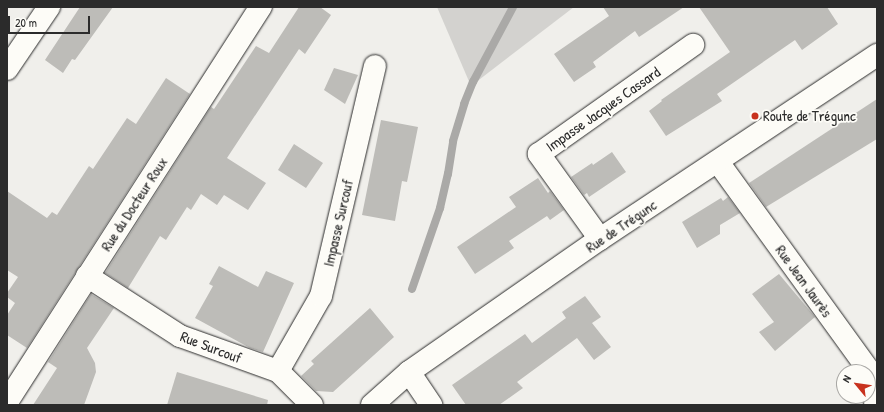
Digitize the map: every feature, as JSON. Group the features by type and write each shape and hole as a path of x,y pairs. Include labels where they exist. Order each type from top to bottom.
{"street":[{"path":"7,69 49,7"},
{"name":"Rue du Docteur Roux","path":"7,402 261,7"},
{"name":"Impasse Jacques Cassard","path":"600,239 539,154 692,45"},
{"name":"Rue de Trégunc","path":"372,405 409,372 600,239 718,162 877,54"},
{"name":"Impasse Surcouf","path":"278,371 321,296 375,66"},
{"name":"Rue Jean Jaurès","path":"718,162 876,380 875,405"},
{"name":"Rue Surcouf","path":"87,276 180,336 278,371 312,405"},
{"path":"409,372 431,405"}],"shaded area":[{"path":"437,7 574,7 471,86"}],"building":[{"path":"80,7 113,7 75,60 72,59 63,73 45,60"},
{"path":"299,7 320,7 331,15 305,54 299,49 227,158 266,183 248,210 224,195 217,205 201,194 191,210 187,207 166,240 160,236 128,288 105,273 211,107 214,109 256,46 269,53"},
{"path":"603,7 684,7 639,37 635,31 593,62 596,67 574,82 554,54 609,16"},
{"path":"699,7 827,7 838,24 802,50 795,40 717,94 722,101 666,136 649,111 662,101 661,100 730,52"},
{"path":"334,68 358,75 345,104 324,90"},
{"path":"166,78 190,94 27,348 7,335 7,315 15,303 7,297 7,293 18,277 7,270 7,191 47,218 52,212 57,215 89,166 93,169 127,118 136,124"},
{"path":"877,99 877,139 766,207 749,183"},
{"path":"381,120 418,127 407,182 402,181 395,221 362,215"},
{"path":"294,144 323,163 306,188 278,170"},
{"path":"612,152 626,172 589,197 587,193 584,195 571,177 592,163 593,165"},
{"path":"538,178 548,193 550,191 564,210 550,220 547,216 509,241 514,248 475,274 457,247 516,207 509,197"},
{"path":"728,197 740,213 720,225 720,234 697,248 682,222 721,198 723,201"},
{"path":"219,266 258,287 266,271 294,283 263,352 250,348 195,318 213,286 209,284"},
{"path":"779,274 815,317 775,351 759,332 774,322 752,294"},
{"path":"91,294 114,308 87,348 95,363 96,372 84,405 33,405 57,368 48,362"},
{"path":"585,296 601,317 592,323 611,347 594,360 577,338 517,382 523,388 499,405 466,405 452,385 525,334 532,343 566,318 562,312"},
{"path":"370,308 394,337 333,392 316,391 301,376 314,364 311,361"},
{"path":"177,372 268,400 267,405 167,405"}],"waterway":[{"path":"412,289 440,208 448,174 453,141 464,104 473,82 513,7"}],"place":[{"name":"Route de Trégunc","path":"755,116"}]}
